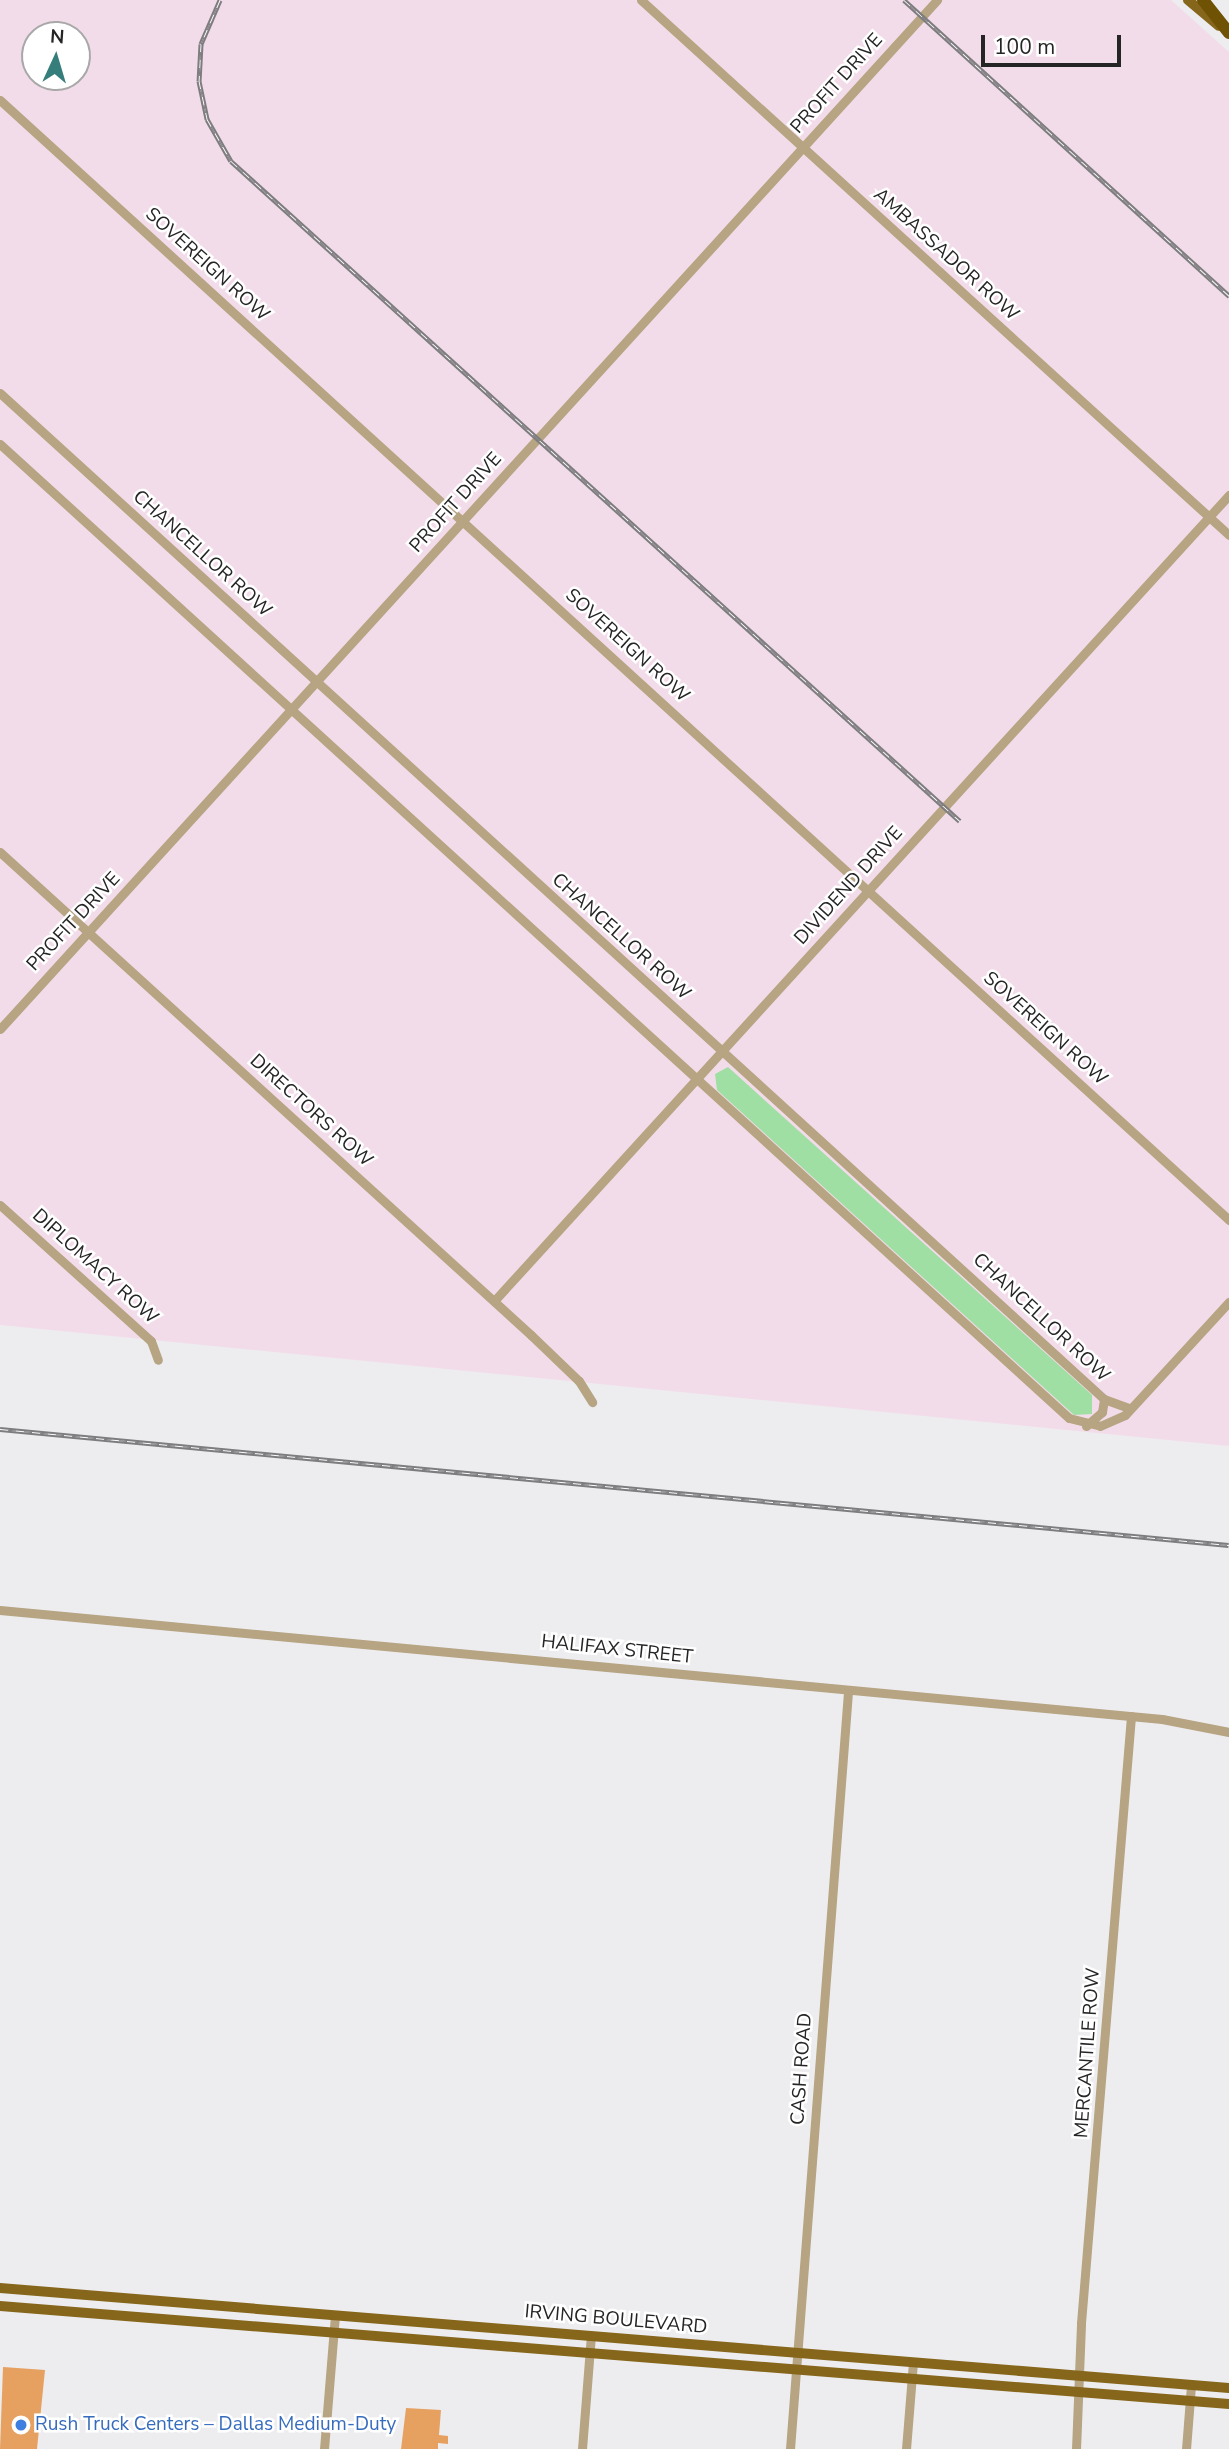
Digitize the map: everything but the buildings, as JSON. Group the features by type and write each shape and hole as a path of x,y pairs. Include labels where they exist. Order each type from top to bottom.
{"highway":[{"path":"1203,0 1229,34"}],"main road":[{"path":"1188,0 1229,34"},
{"name":"IRVING BOULEVARD","path":"0,2288 1229,2388"},
{"path":"71,2293 71,2312"},
{"path":"165,2320 166,2301"},
{"name":"IRVING BOULEVARD","path":"0,2306 1229,2404"},
{"path":"439,2342 440,2323"},
{"path":"540,2350 541,2331"},
{"path":"647,2358 648,2340"},
{"path":"686,2361 687,2343"}],"street":[{"name":"AMBASSADOR ROW","path":"641,0 1229,535"},
{"name":"PROFIT DRIVE","path":"0,1030 937,0"},
{"name":"SOVEREIGN ROW","path":"0,100 1229,1220"},
{"name":"CHANCELLOR ROW","path":"0,393 1104,1399 1129,1408"},
{"path":"0,444 1069,1418 1086,1426 1113,1423 1229,1302"},
{"name":"DIVIDEND DRIVE","path":"494,1301 1229,495"},
{"name":"DIRECTORS ROW","path":"0,852 494,1301 579,1381 592,1402"},
{"name":"DIPLOMACY ROW","path":"0,1205 151,1341 158,1360"},
{"path":"1086,1426 1102,1412 1104,1399"},
{"name":"HALIFAX STREET","path":"0,1610 1131,1716 1229,1732"},
{"name":"CASH ROAD","path":"790,2449 848,1691"},
{"name":"MERCANTILE ROW","path":"1076,2449 1131,1716"},
{"path":"324,2449 335,2315"},
{"path":"582,2449 591,2335"},
{"path":"906,2449 913,2362"},
{"path":"1186,2449 1191,2385"}],"shaded area":[{"path":"0,0 1171,0 1229,52 1229,1446 0,1325"}],"green space":[{"path":"728,1067 1092,1395 1092,1414 1074,1415 717,1090 715,1074"}],"railway":[{"path":"220,0 201,44 199,81 207,119 231,161 960,821"},
{"path":"904,0 1229,296"},
{"path":"0,1429 1229,1545"}],"place":[{"name":"Rush Truck Centers – Dallas Medium-Duty","path":"21,2425"}]}
